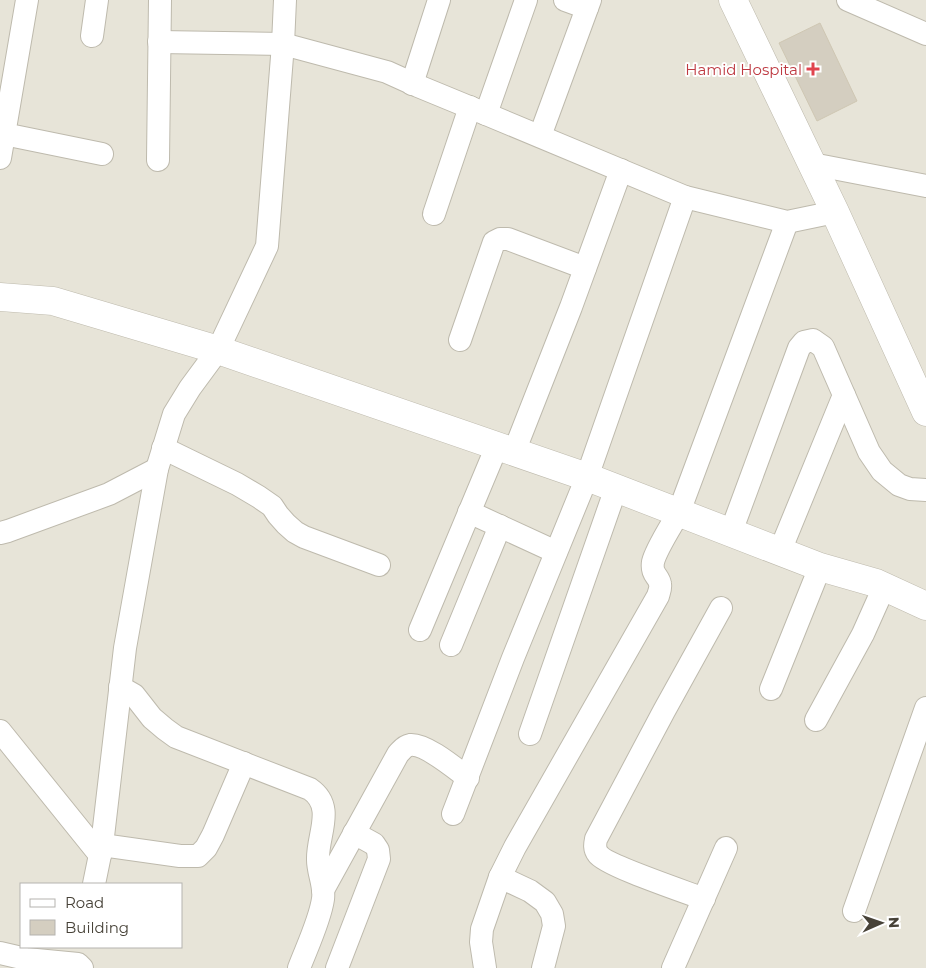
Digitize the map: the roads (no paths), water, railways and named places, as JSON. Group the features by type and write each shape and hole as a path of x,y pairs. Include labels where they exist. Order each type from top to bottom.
{"street":[{"path":"0,158 2,134 27,0"},
{"path":"92,36 96,0"},
{"path":"158,160 160,0"},
{"path":"94,883 101,850 125,648 160,458 174,414 190,388 218,350 267,246 285,0"},
{"path":"412,84 439,0"},
{"path":"434,214 526,0"},
{"path":"540,136 589,4 565,0"},
{"path":"733,0 835,212 926,412"},
{"path":"848,0 926,34"},
{"path":"159,42 283,44 387,72 685,197 787,222 835,212"},
{"path":"2,134 102,154"},
{"path":"812,164 926,186"},
{"path":"420,630 470,512 506,449 585,268 621,170"},
{"path":"454,814 513,658 587,477 685,197"},
{"path":"485,968 481,942 482,929 500,877 515,847 658,596 661,586 653,569 653,562 679,512 787,222"},
{"path":"460,340 494,242 500,239 508,239 585,268"},
{"path":"0,297 53,301 218,350 587,477 820,566 876,583 926,606"},
{"path":"731,532 799,348 804,342 813,340 823,347 869,452 882,471 900,485 910,489 926,490"},
{"path":"780,551 844,395"},
{"path":"0,533 109,494 160,458"},
{"path":"160,458 237,484 272,506 295,532 379,565"},
{"path":"530,734 616,488"},
{"path":"470,512 556,552"},
{"path":"451,644 500,526"},
{"path":"771,689 820,566"},
{"path":"816,720 863,634 884,587"},
{"path":"704,899 618,866 598,855 595,847 596,839 721,608"},
{"path":"120,687 134,695 152,718 176,737 310,789 317,793 321,799 324,821 318,862 323,899 320,913 299,968"},
{"path":"854,911 926,708"},
{"path":"0,731 101,850 198,856 206,848 244,763"},
{"path":"323,890 404,746 412,744 421,746 468,778"},
{"path":"337,968 379,860 378,850 374,844 354,833"},
{"path":"673,968 726,848"},
{"path":"500,877 545,902 552,914 554,926 542,968"},
{"path":"0,953 26,959 79,962"}],"place":[{"name":"Hamid Hospital","path":"813,69"}]}
